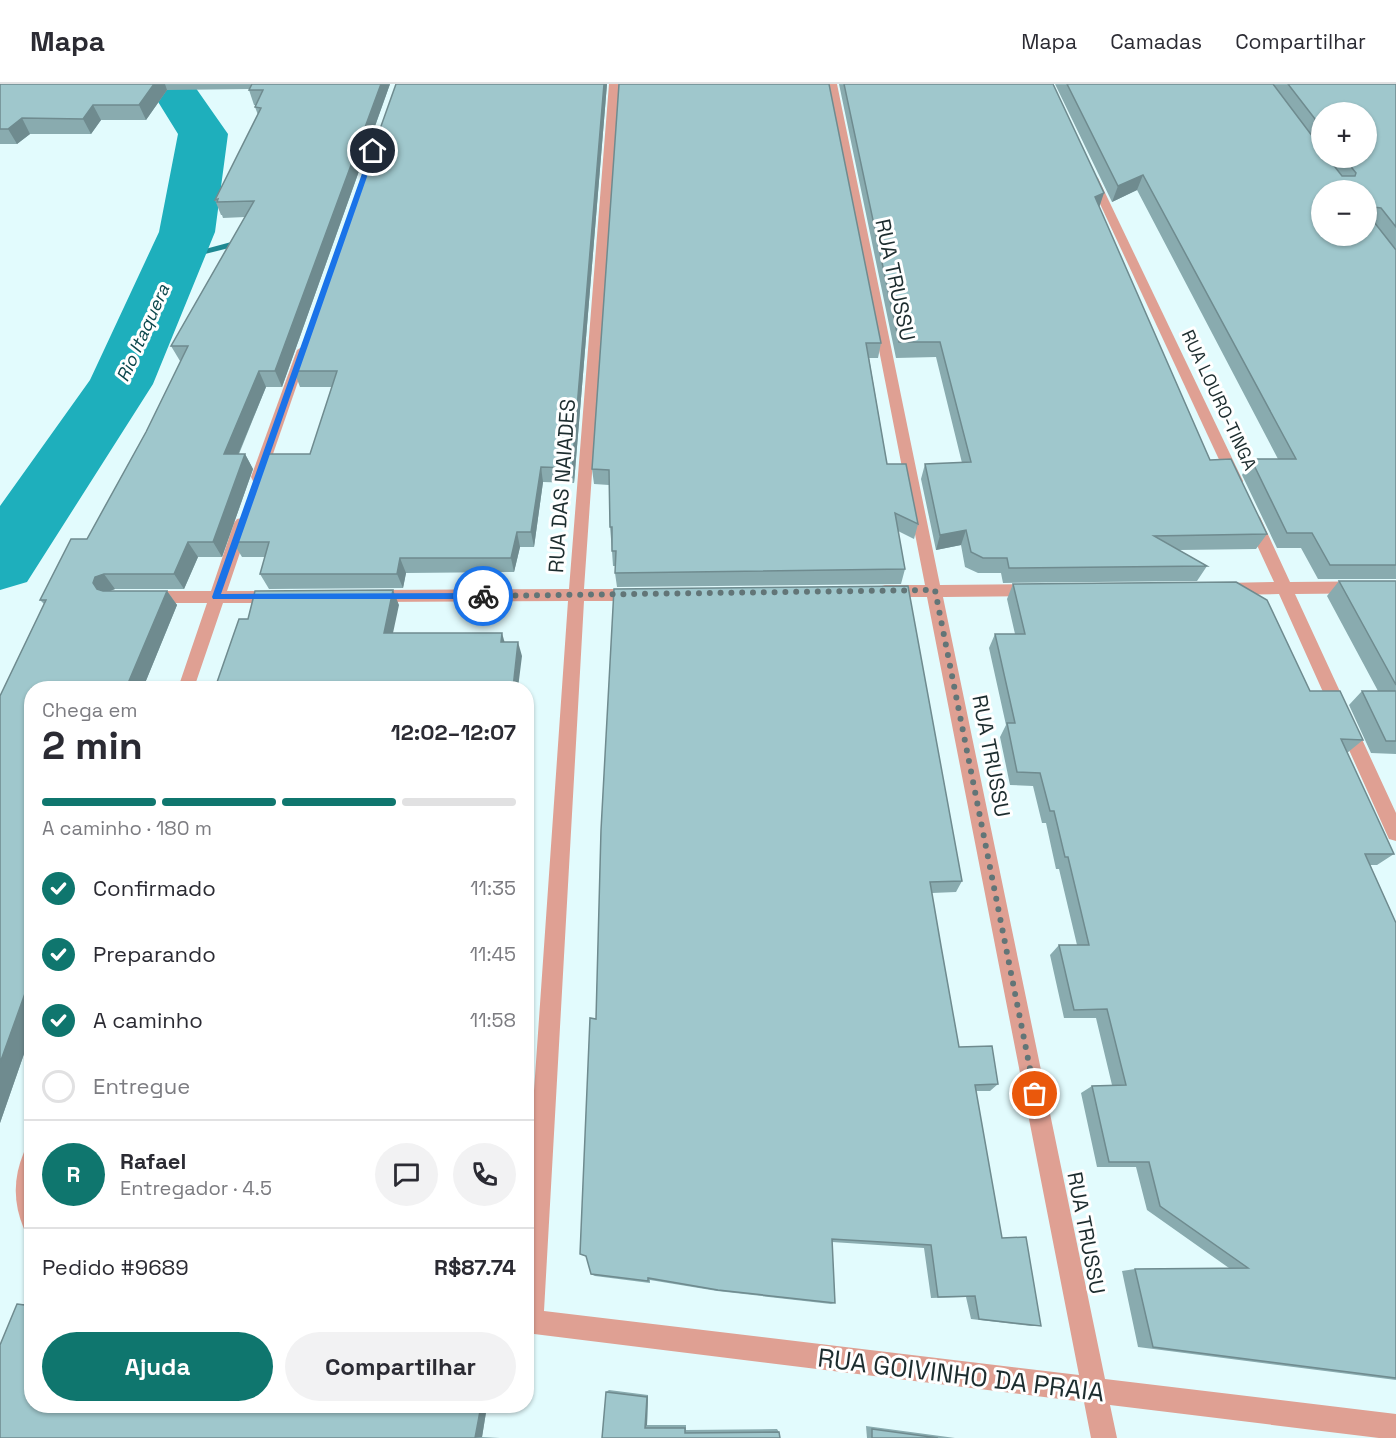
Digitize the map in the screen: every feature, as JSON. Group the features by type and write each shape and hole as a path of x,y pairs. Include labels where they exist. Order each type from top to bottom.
{"street":[{"name":"RUA DAS NAIADES","path":"534,1245 576,596 614,84"},
{"name":"RUA TRUSSU","path":"832,84 1104,1438"},
{"name":"RUA LOURO-TINGA","path":"1087,166 1244,499 1396,833"},
{"path":"255,485 306,340"},
{"path":"188,681 248,508"},
{"path":"1202,589 1396,587"},
{"path":"866,592 1051,590"},
{"path":"356,596 658,595"},
{"path":"126,597 297,597"},
{"name":"RUA GOIVINHO DA PRAIA","path":"534,1323 1396,1427"}],"building":[{"path":"0,84 154,84 139,105 93,105 83,119 22,118 8,129 0,129"},
{"path":"252,84 381,84 275,371 259,371 224,454 245,454 213,542 188,542 174,574 104,574 95,577 93,583 97,589 103,591 167,591 129,681 24,681 24,996 0,1063 0,696 46,600 40,600 71,539 87,539 146,432 188,346 171,346 254,201 217,202 218,199 215,200 261,108 255,107 263,90 249,90"},
{"path":"396,84 604,84 572,468 541,467 531,532 517,532 511,558 400,558 397,574 260,574 269,542 233,542 265,454 310,454 337,371 294,371"},
{"path":"619,84 829,84 881,343 866,343 887,464 906,464 918,524 895,513 905,569 615,573 616,551 612,551 612,527 610,527 609,470 592,469"},
{"path":"844,84 1053,84 1104,193 1095,197 1210,460 1231,459 1267,534 1154,536 1207,566 1009,568 1007,558 983,558 971,552 966,530 940,535 925,464 971,462 940,342 899,342"},
{"path":"1067,84 1273,84 1311,134 1311,168 1336,168 1342,176 1355,176 1356,173 1352,168 1377,168 1377,102 1311,102 1311,114 1288,84 1396,84 1396,227 1381,208 1377,207 1377,180 1311,180 1311,246 1377,246 1377,226 1396,250 1396,565 1330,565 1312,533 1287,533 1251,459 1296,459 1143,175 1118,186"},
{"path":"1339,581 1396,581 1396,685"},
{"path":"1236,582 1267,600 1310,691 1340,691 1363,740 1341,739 1394,854 1365,854 1396,923 1396,1378 1153,1347 1135,1269 1248,1268 1160,1206 1149,1162 1109,1162 1092,1086 1126,1085 1107,1009 1074,1010 1059,945 1089,945 1068,857 1065,857 1054,811 1050,811 1040,773 1017,772 1007,723 1015,723 995,634 1025,634 1013,584"},
{"path":"908,586 962,881 930,882 959,1047 992,1046 998,1084 975,1085 1002,1238 1026,1237 1041,1326 979,1319 975,1296 938,1297 931,1245 832,1239 835,1303 718,1290 648,1278 648,1281 591,1274 586,1256 580,1254 590,1018 596,1019 601,830 614,589"},
{"path":"393,590 384,633 502,633 501,642 518,642 514,681 217,681 239,619 248,619 255,591"},
{"path":"1362,691 1396,691 1396,741 1386,741"},
{"path":"17,1304 24,1305 24,1413 480,1413 475,1438 0,1438 0,1345"},
{"path":"606,1392 647,1397 645,1428 685,1428 685,1433 779,1432 780,1438 602,1438"},
{"path":"872,1429 938,1438 872,1438"}],"waterway":[{"name":"Rio Itaquera","path":"0,562 121,384 187,232 203,134 170,84"},
{"path":"177,258 246,241"}],"way so far":[{"path":"483,596 935,590 1035,1094"}],"route":[{"path":"373,151 216,597 483,596"}]}
